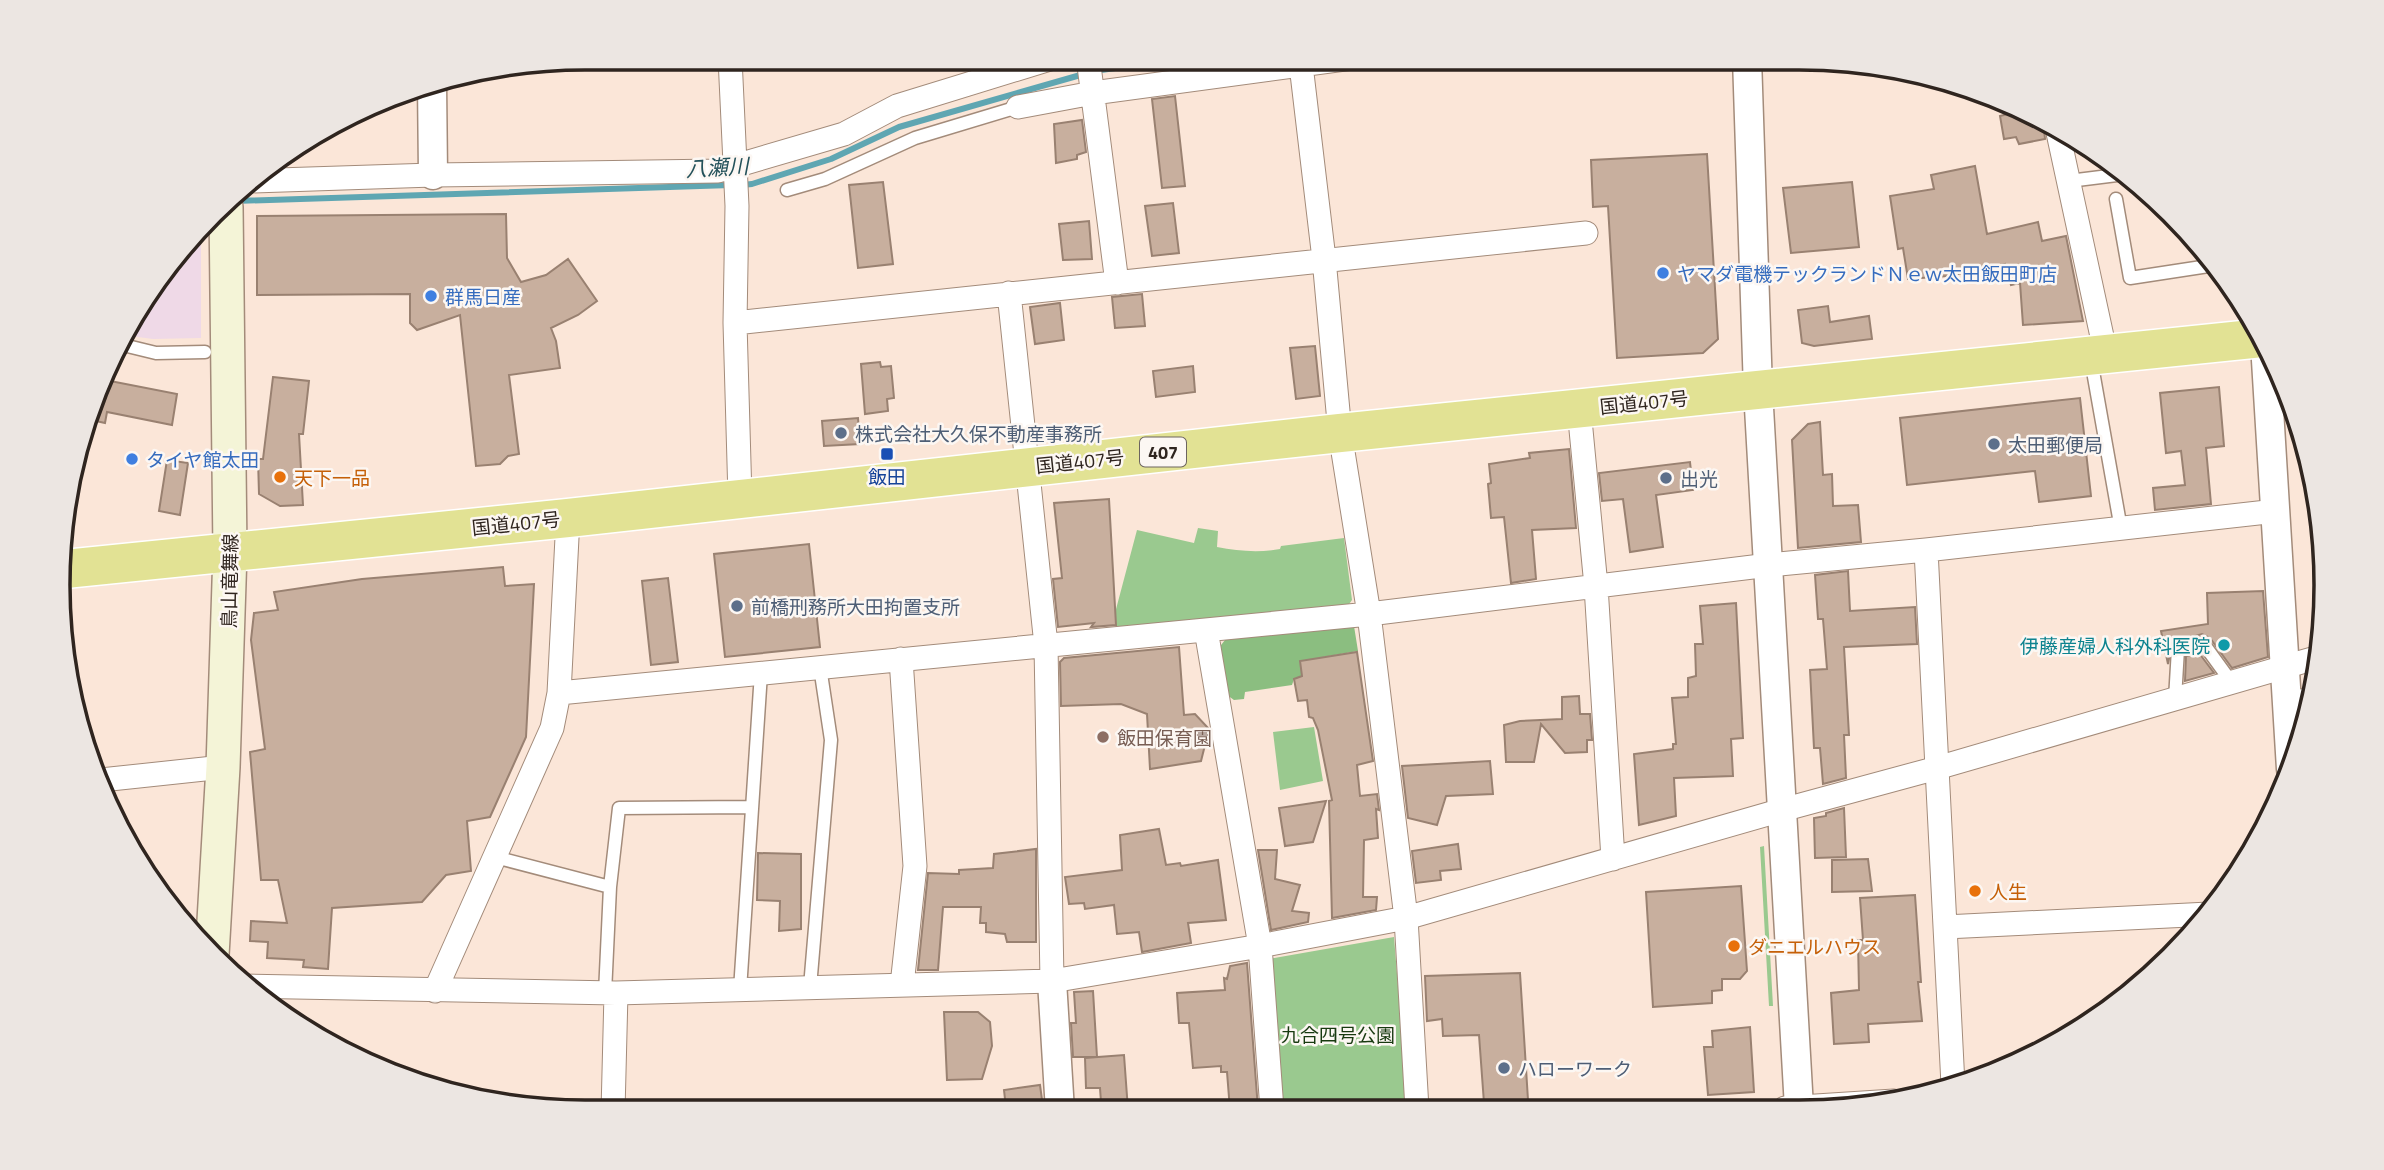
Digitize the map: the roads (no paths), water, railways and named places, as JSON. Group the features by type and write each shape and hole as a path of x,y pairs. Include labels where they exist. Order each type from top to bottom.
{"highway":[{"name":"国道407号","path":"70,568 2251,339"}],"main road":[{"name":"鳥山竜舞線","path":"213,940 223,767 230,552 226,216"}],"street":[{"path":"731,70 736,166 735,323 740,498"},
{"path":"266,180 718,171 844,134 897,106 1014,70"},
{"path":"1090,70 1117,283"},
{"path":"1018,107 1093,89 1258,70"},
{"path":"1302,70 1325,260 1340,433 1368,614 1406,918 1416,1100"},
{"path":"1746,70 1758,390 1782,810 1794,1100"},
{"path":"432,93 433,175"},
{"path":"2060,141 2098,355"},
{"path":"735,323 1586,233"},
{"path":"1009,293 1046,645 1052,981 1059,1100"},
{"path":"2267,370 2286,667 2300,701"},
{"path":"1579,409 1596,586 1613,859"},
{"path":"559,693 1368,614 1769,565 2276,511"},
{"path":"435,991 552,728 559,693 568,518"},
{"path":"1926,550 1953,1076"},
{"path":"1206,630 1260,946 1271,1100"},
{"path":"901,659 915,866 902,985"},
{"path":"262,986 610,993 1052,981 1406,918 2309,660"},
{"path":"108,779 223,767"},
{"path":"1945,927 2195,915"},
{"path":"610,993 614,1100"}],"lane":[{"path":"787,190 825,179 915,138 1018,107"},
{"path":"2069,181 2112,176"},
{"path":"2116,199 2130,278 2204,267"},
{"path":"129,347 156,354 205,352"},
{"path":"2098,355 2121,528"},
{"path":"2175,699 2178,649 2203,643 2232,683"},
{"path":"810,987 831,740 820,667"},
{"path":"740,990 761,673"},
{"path":"610,993 610,887 619,808 752,807"},
{"path":"495,857 610,887"}],"waterway":[{"name":"八瀬川","path":"1094,71 1101,70"},
{"name":"八瀬川","path":"742,185 831,159 899,127 1084,74"},
{"name":"八瀬川","path":"242,201 731,185"}],"place":[{"name":"ヤマダ電機テックランドＮｅｗ太田飯田町店","path":"1663,273"},
{"name":"群馬日産","path":"431,296"},
{"name":"株式会社大久保不動産事務所","path":"841,433"},
{"name":"太田郵便局","path":"1994,444"},
{"name":"飯田","path":"887,454"},
{"name":"タイヤ館太田","path":"132,459"},
{"name":"天下一品","path":"280,477"},
{"name":"出光","path":"1666,478"},
{"name":"前橋刑務所大田拘置支所","path":"737,606"},
{"name":"伊藤産婦人科外科医院","path":"2224,645"},
{"name":"飯田保育園","path":"1103,737"},
{"name":"人生","path":"1975,891"},
{"name":"ダニエルハウス","path":"1734,946"},
{"name":"ハローワーク","path":"1504,1068"}],"park label":[{"name":"九合四号公園","path":"1338,1034"}]}
